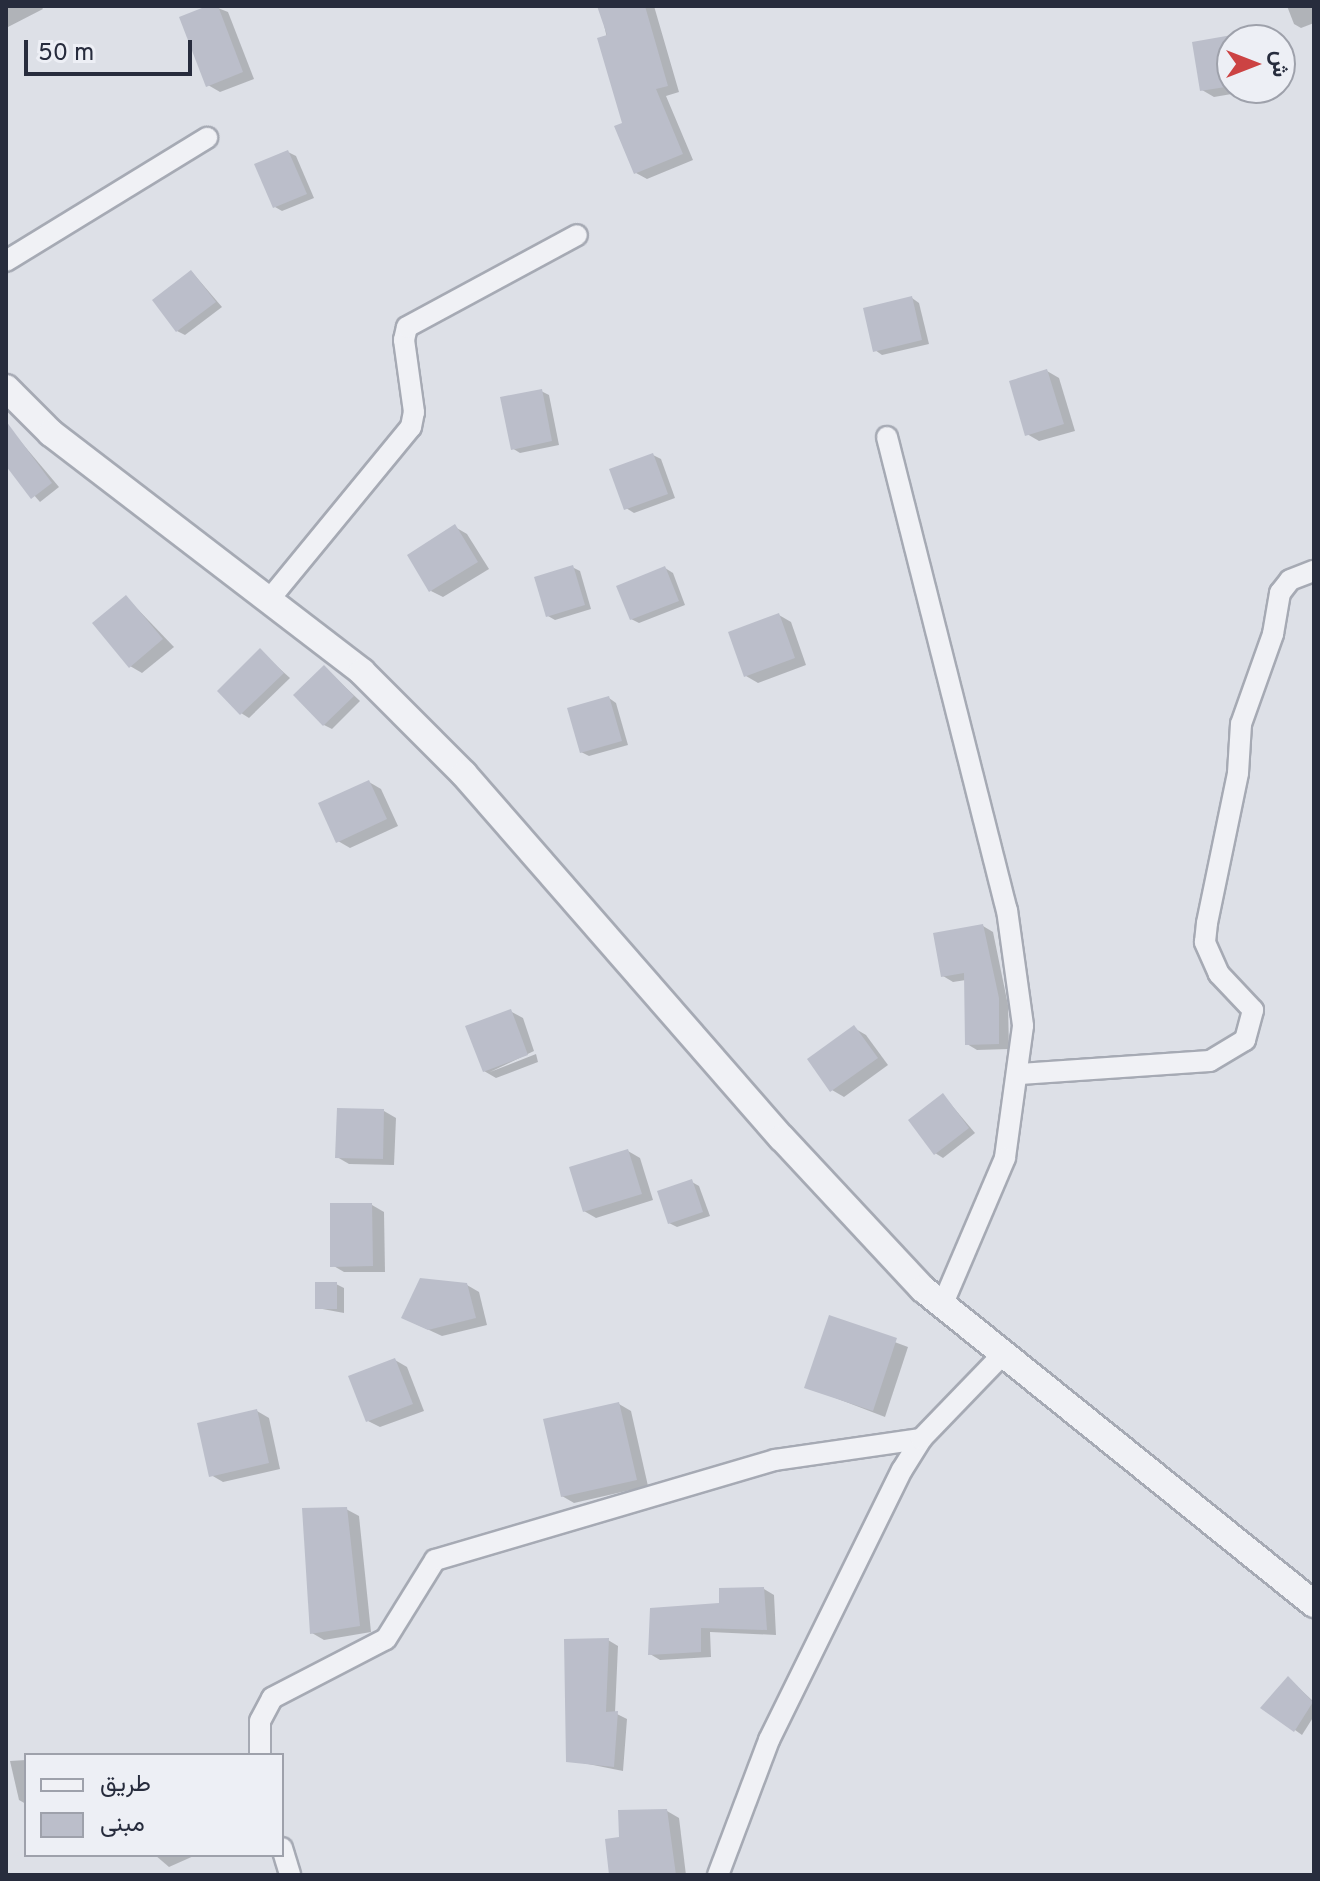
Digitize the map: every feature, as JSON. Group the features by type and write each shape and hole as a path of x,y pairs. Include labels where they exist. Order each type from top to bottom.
{"street":[{"path":"6,261 207,138"},
{"path":"268,601 411,427 414,412 404,340 407,327 577,235"},
{"path":"6,388 51,433 362,672 464,774 782,1138 942,1306 1314,1604"},
{"path":"887,437 1007,910 1023,1026 1020,1074 1005,1158 942,1306"},
{"path":"1020,1074 1210,1061 1245,1040 1253,1010 1219,974 1205,942 1207,923 1238,773 1241,724 1273,634 1280,593 1290,580 1314,571"},
{"path":"718,1875 769,1740 921,1439 1002,1355"},
{"path":"260,1753 260,1721 272,1698 386,1639 435,1560 775,1460 921,1439"},
{"path":"284,1855 290,1875"}],"building":[{"path":"207,6 218,6 243,72 206,87 179,17"},
{"path":"597,6 645,6 668,86 656,89 683,154 634,174 614,126 622,123 597,38 607,35"},
{"path":"1216,38 1216,88 1200,91 1192,42"},
{"path":"288,150 307,194 273,208 254,164"},
{"path":"191,270 216,302 176,332 152,300"},
{"path":"912,296 922,340 873,352 863,308"},
{"path":"1047,369 1064,424 1025,436 1009,381"},
{"path":"542,389 552,441 511,450 500,397"},
{"path":"6,421 52,483 31,499 6,466"},
{"path":"653,453 668,494 624,510 609,469"},
{"path":"455,524 478,562 429,592 407,555"},
{"path":"573,565 585,605 546,617 534,577"},
{"path":"665,566 679,601 630,620 616,586"},
{"path":"126,595 163,639 129,668 92,623"},
{"path":"779,613 795,658 744,677 728,632"},
{"path":"260,648 284,673 240,715 217,691"},
{"path":"324,665 354,696 323,726 293,695"},
{"path":"609,696 622,741 580,753 567,708"},
{"path":"369,780 387,819 336,843 318,803"},
{"path":"983,924 999,998 999,1044 965,1045 964,973 941,977 933,933"},
{"path":"511,1009 528,1055 483,1072 465,1026"},
{"path":"854,1025 878,1058 830,1092 807,1059"},
{"path":"943,1093 969,1128 934,1155 908,1120"},
{"path":"337,1108 384,1109 383,1159 335,1158"},
{"path":"628,1149 642,1194 583,1212 569,1167"},
{"path":"692,1179 703,1212 668,1224 657,1191"},
{"path":"330,1203 372,1203 373,1266 330,1267"},
{"path":"420,1278 467,1283 476,1318 428,1330 401,1318"},
{"path":"315,1282 337,1282 337,1309 315,1309"},
{"path":"829,1315 897,1338 873,1411 804,1388"},
{"path":"395,1358 413,1404 366,1422 348,1376"},
{"path":"619,1402 637,1480 561,1497 543,1419"},
{"path":"257,1409 269,1463 209,1477 197,1423"},
{"path":"347,1507 360,1626 310,1634 302,1508"},
{"path":"764,1587 767,1630 701,1628 701,1652 648,1655 650,1608 719,1603 719,1588"},
{"path":"609,1638 606,1712 618,1711 614,1767 566,1762 564,1639"},
{"path":"1288,1676 1313,1702 1294,1732 1260,1708"},
{"path":"667,1809 676,1875 609,1875 605,1839 619,1837 618,1810"}]}
